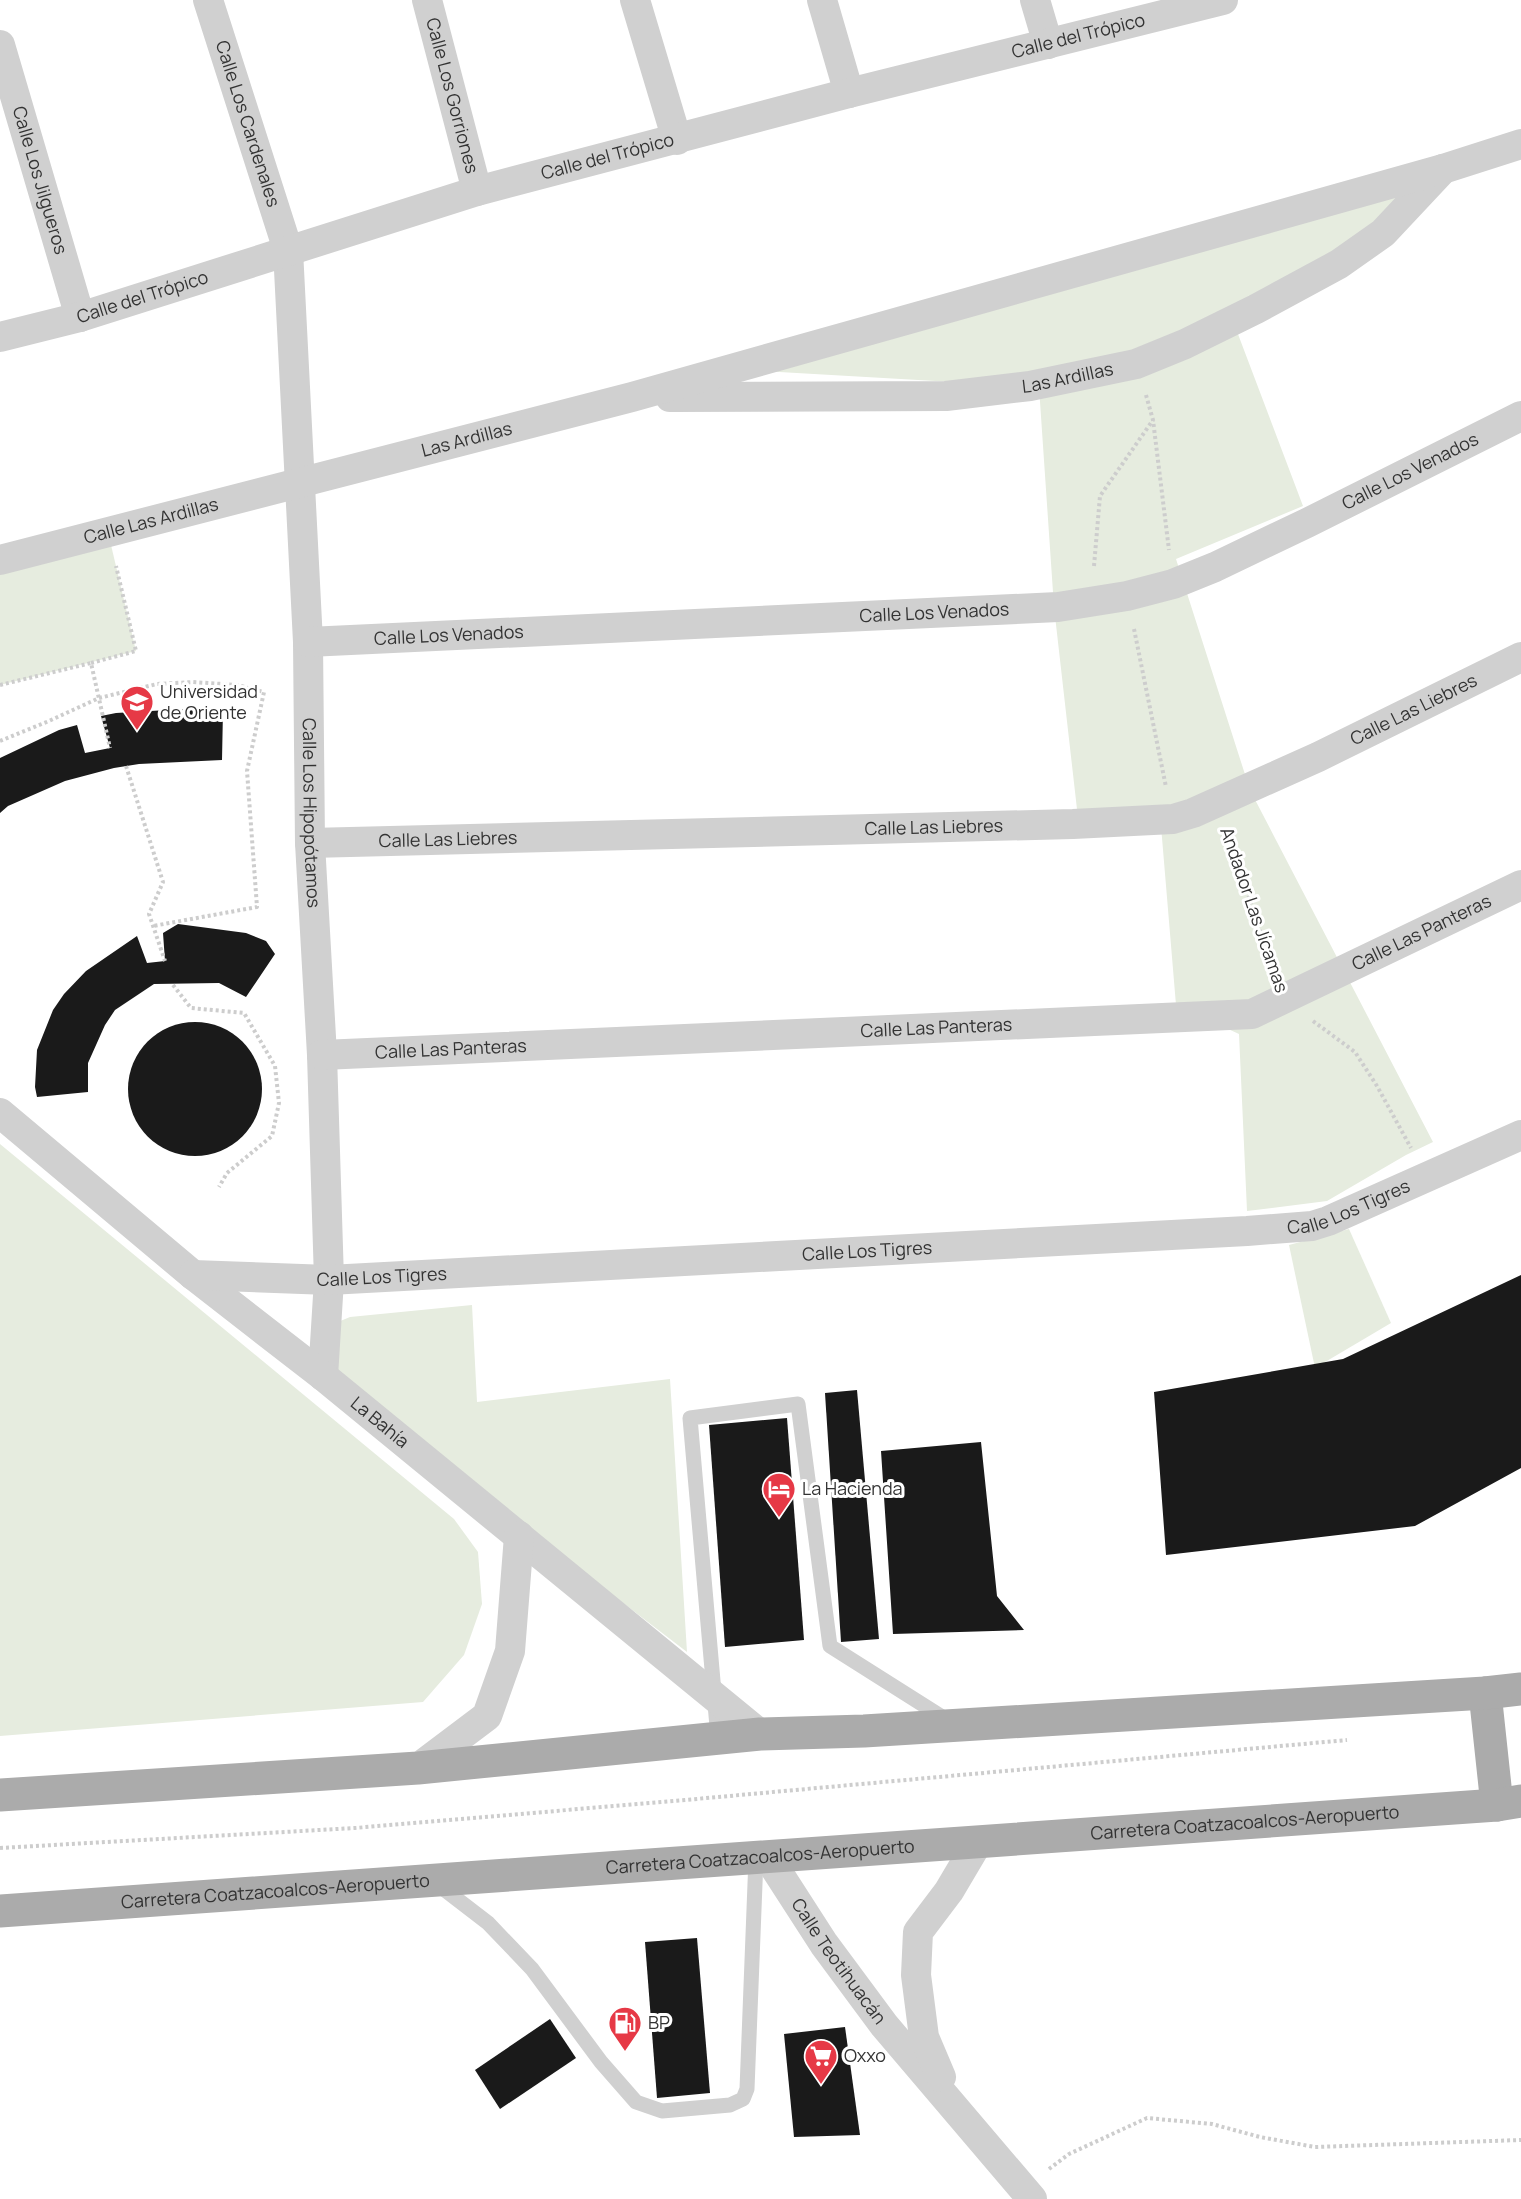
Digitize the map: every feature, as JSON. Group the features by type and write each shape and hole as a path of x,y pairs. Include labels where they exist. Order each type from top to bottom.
{"main road":[{"path":"0,1795 418,1768 760,1734 841,1732 1521,1689"},
{"path":"1485,1693 1509,1803"},
{"name":"Carretera Coatzacoalcos-Aeropuerto","path":"0,1911 1509,1803"}],"street":[{"name":"Calle Los Cardenales","path":"208,0 288,250"},
{"name":"Calle Los Gorriones","path":"426,0 477,191"},
{"path":"635,0 676,140"},
{"path":"822,0 849,93"},
{"path":"1035,0 1048,44"},
{"name":"Calle del Trópico","path":"0,337 80,317 477,191 849,93 1224,0"},
{"name":"Calle Los Jilgueros","path":"0,45 80,317"},
{"name":"Las Ardillas","path":"300,481 632,397 1443,169 1521,144"},
{"name":"Las Ardillas","path":"632,397 946,396 1030,386 1136,364 1185,344 1338,264 1383,233 1443,169"},
{"name":"Calle Los Hipopótamos","path":"288,250 308,642 310,843 322,1055 329,1281 323,1376"},
{"name":"Calle Los Venados","path":"308,642 1058,607 1090,603 1173,584 1215,567 1307,524 1521,416"},
{"name":"Calle Las Ardillas","path":"0,560 300,481"},
{"name":"Calle Las Liebres","path":"310,843 1073,824 1173,819 1218,803 1318,758 1521,657"},
{"name":"Calle Las Panteras","path":"322,1055 1252,1014 1521,885"},
{"name":"La Bahía","path":"0,1113 193,1275 323,1376 760,1734"},
{"name":"Calle Los Tigres","path":"193,1275 329,1281 1312,1226 1328,1221 1521,1134"},
{"path":"418,1768 487,1716 510,1651 519,1536"},
{"path":"955,2108 924,2037 916,1975 918,1932 949,1891 978,1842"},
{"name":"Calle Teotihuacán","path":"762,1857 884,2025 1027,2194"}],"lane":[{"path":"718,1738 690,1418 798,1404 830,1646 954,1725"},
{"path":"434,1881 488,1923 532,1969 601,2062 636,2103 662,2112 730,2105 743,2099 747,2089 762,1857"}],"path":[{"path":"1136,364 1153,420 1173,584"},
{"path":"1090,603 1100,496 1153,420"},
{"path":"0,685 136,651 114,556"},
{"path":"1127,596 1173,819"},
{"path":"91,663 110,748"},
{"path":"0,741 99,698 157,684 193,682 237,685 264,692 247,771 258,907 153,926"},
{"path":"126,766 163,882 149,914 165,961"},
{"name":"Andador Las Jícamas","path":"1218,803 1283,999 1355,1052 1377,1086 1427,1177"},
{"path":"173,985 191,1008 244,1013 275,1066 279,1103 272,1136 227,1173 219,1187"},
{"path":"0,1848 355,1828 1348,1740"},
{"path":"1027,2194 1069,2154 1147,2118 1212,2124 1260,2137 1315,2147 1521,2140"}],"shaded area":[{"path":"1401,190 1378,229 1230,313 1303,506 1176,559 1250,790 1433,1142 1327,1201 1247,1211 1239,1034 1176,1005 1160,814 1078,818 1054,607 1039,387 762,371"},
{"path":"111,545 136,651 0,685 0,573"},
{"path":"0,1144 454,1519 478,1552 482,1604 464,1655 423,1702 0,1736"},
{"path":"1349,1229 1391,1323 1315,1368 1289,1245"},
{"path":"472,1305 477,1402 670,1379 687,1652 335,1382 338,1322 350,1317"}],"building":[{"path":"185,709 209,712 223,710 222,760 139,764 114,768 65,781 8,806 0,813 0,758 59,730 77,725 85,753 110,748 101,716"},
{"path":"178,924 246,933 266,941 275,954 246,997 219,983 154,984 115,1010 105,1025 88,1063 88,1092 37,1097 35,1087 37,1050 53,1010 64,994 86,971 137,936 147,963 165,961 163,933"},
{"path":"195,1022 221,1027 242,1042 257,1063 262,1089 257,1115 242,1136 221,1151 195,1156 169,1151 148,1136 133,1115 128,1089 133,1063 148,1042 169,1027"},
{"path":"1521,1275 1521,1468 1415,1526 1166,1555 1154,1392 1343,1359"},
{"path":"857,1390 879,1639 841,1642 825,1393"},
{"path":"787,1418 804,1640 725,1647 709,1425"},
{"path":"981,1442 997,1596 1024,1630 893,1634 881,1451"},
{"path":"697,1938 710,2093 657,2098 645,1942"},
{"path":"550,2019 576,2058 500,2109 475,2070"},
{"name":"Oxxo","path":"845,2027 860,2135 794,2137 784,2034"}],"place":[{"name":"Universidad de Oriente","path":"137,731"},
{"name":"La Hacienda","path":"779,1518"},
{"name":"BP","path":"625,2052"},
{"name":"Oxxo","path":"821,2085"}]}
